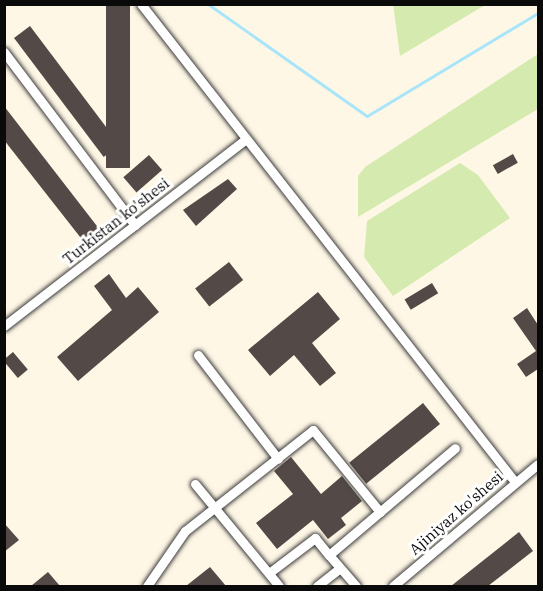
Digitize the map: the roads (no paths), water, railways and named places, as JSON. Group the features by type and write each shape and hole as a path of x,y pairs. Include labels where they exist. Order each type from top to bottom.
{"street":[{"path":"141,4 515,482"},
{"path":"4,52 135,225"},
{"name":"Turkistan ko'shesi","path":"4,326 246,140"},
{"path":"198,355 278,459"},
{"path":"147,586 185,531 313,429 380,512"},
{"path":"329,555 455,448"},
{"name":"Ajiniyaz ko'shesi","path":"399,585 538,464"},
{"path":"195,484 279,586"},
{"path":"269,573 315,538 356,586"},
{"path":"317,586 340,568"}],"waterway":[{"path":"208,4 367,116 538,13"}]}
